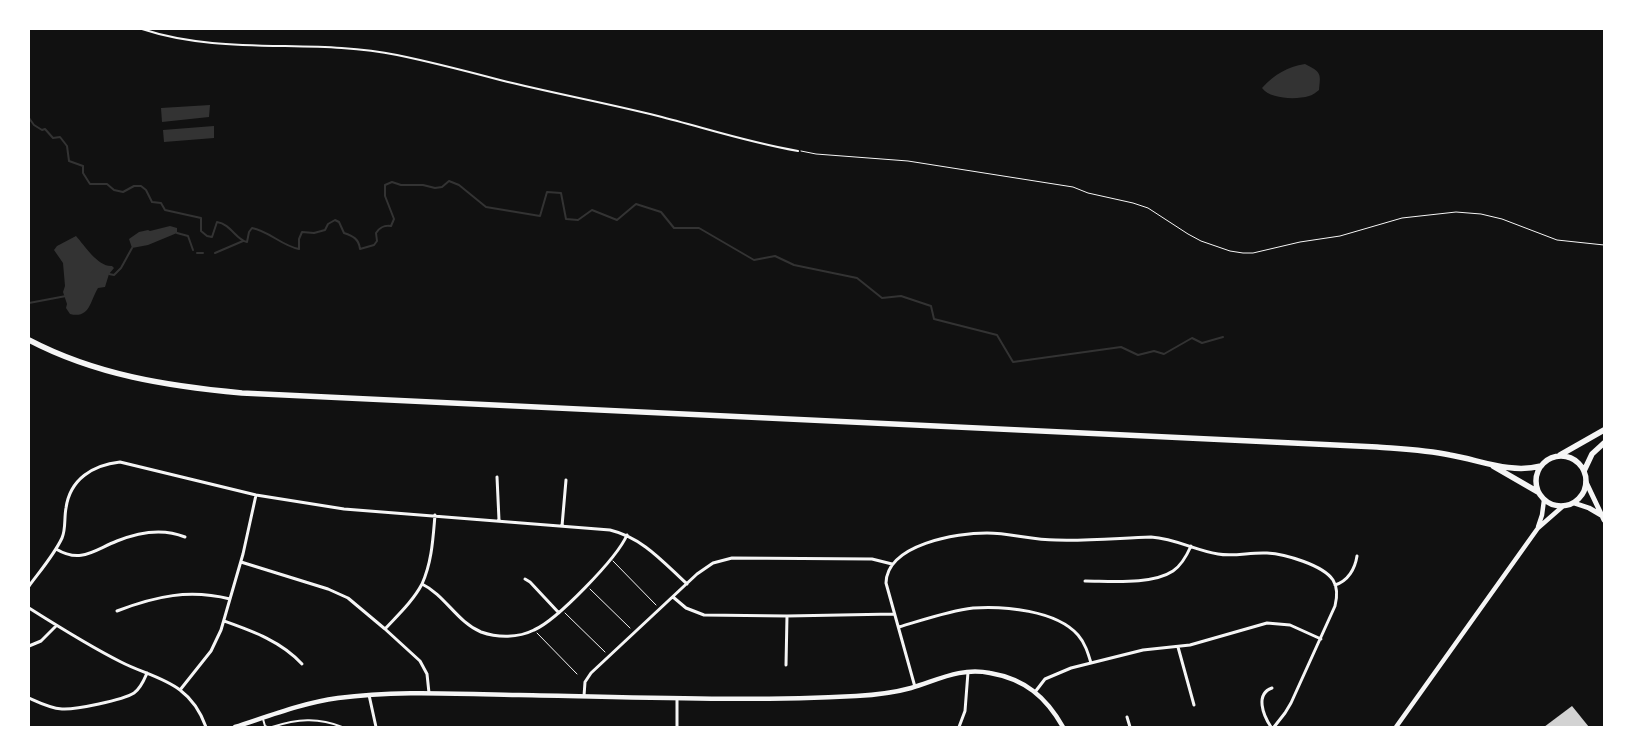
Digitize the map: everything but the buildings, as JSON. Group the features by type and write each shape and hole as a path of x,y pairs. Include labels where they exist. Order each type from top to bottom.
{"highway":[{"path":"29,340 84,364 123,376 171,386 222,391 1378,447 1441,453 1522,469 1541,466"},
{"path":"1538,492 1536,479 1541,466 1545,462 1566,453 1604,430"},
{"path":"1584,471 1592,454 1604,443"},
{"path":"1487,463 1538,492 1544,500 1562,507 1574,503 1583,494 1586,482 1584,471 1579,464 1564,456 1556,457"}],"main road":[{"path":"1586,482 1603,518"},
{"path":"1574,503 1589,508 1603,518"}],"street":[{"path":"29,586 56,549 63,533 67,500 73,487 85,474 102,465 120,462 256,495 344,508 610,530 627,535 646,546 687,584"},
{"path":"497,477 499,520"},
{"path":"562,526 566,480"},
{"path":"180,690 211,651 224,621 241,562 256,495"},
{"path":"1538,528 1544,500"},
{"path":"1396,727 1538,528 1562,507"},
{"path":"385,629 422,584 430,558 435,515"},
{"path":"56,549 65,554 81,556 91,554 115,542 138,534 169,532 186,537"},
{"path":"915,687 886,583 887,574 892,564 901,555 918,547 949,537 998,533 1056,540 1151,537 1173,540 1207,552 1223,555 1265,553 1283,556 1317,568 1328,575 1335,585 1337,592 1335,606 1291,703 1285,713 1272,727 1265,714 1262,698 1265,691 1272,688"},
{"path":"422,584 445,602 463,620 480,631 508,636 518,635 534,630 560,611 611,559 627,535"},
{"path":"1085,581 1129,581 1166,575 1180,565 1191,546"},
{"path":"1335,585 1346,579 1353,569 1357,556"},
{"path":"584,696 588,678 609,656 704,568 713,563 726,559 872,559 892,564"},
{"path":"241,562 340,593 357,605 420,661 427,674 429,694"},
{"path":"525,579 560,611"},
{"path":"117,611 147,600 180,594 197,594 230,599"},
{"path":"673,597 686,608 704,615 894,614"},
{"path":"29,608 102,653 180,690 198,711 206,727"},
{"path":"899,627 973,608 1030,612 1053,619 1072,629 1082,640 1091,663"},
{"path":"786,665 787,616"},
{"path":"224,621 245,628 274,642 302,664"},
{"path":"1035,692 1046,679 1054,674 1091,663 1142,650 1178,647 1257,626 1274,623 1290,625 1321,639"},
{"path":"29,646 41,641 56,626"},
{"path":"1178,647 1194,705"},
{"path":"959,727 965,711 968,671"},
{"path":"235,727 305,704 369,695 429,694 676,698 856,696 886,693 915,687 951,674 968,671 992,673 1022,684 1035,692 1051,708 1063,727"},
{"path":"29,698 53,708 69,710 79,708 133,694 142,684 147,673"},
{"path":"369,695 376,727"},
{"path":"676,698 677,727"},
{"path":"1127,717 1130,727"}],"lane":[{"path":"142,29 164,36 202,41 330,48 397,55 657,116 752,142 798,151"},
{"path":"262,718 267,727"},
{"path":"272,727 296,720 309,720 332,723 342,727"}],"path":[{"path":"798,151 926,164 1073,187 1088,193 1148,208 1188,234 1230,251 1243,253 1253,253 1300,242 1340,236 1402,218 1456,212 1502,218 1557,240 1604,245"},
{"path":"611,559 660,609"},
{"path":"586,585 634,632"},
{"path":"560,611 609,656"},
{"path":"534,630 577,674"}],"shaded area":[{"path":"1305,64 1317,71 1320,76 1319,90 1312,95 1284,98 1266,92 1262,88 1282,72"},
{"path":"210,105 209,117 162,122 161,108"},
{"path":"214,126 214,138 164,142 163,130"},
{"path":"170,226 177,228 177,233 148,245 132,248 129,239 139,232"},
{"path":"76,236 97,260 114,268 109,274 105,287 98,288 86,311 77,315 70,314 66,308 67,304 63,292 65,286 63,263 54,250 57,246"}],"waterway":[{"path":"29,118 34,125 42,130 45,129 53,138 60,137 67,146 69,161 83,166 83,173 90,184 107,184 114,190 123,192 134,186 141,186 146,190 152,202 161,203 165,210 201,218 201,231 207,236 212,237 217,222 222,223 243,241 247,242 252,228 299,249 299,239 302,232 314,233 325,230 328,224 335,220 339,222 344,233 357,240 360,249 374,245 377,241 376,233 384,226 391,226 394,219 385,196 385,185 392,182 401,185 423,185 435,188 442,187 449,181 459,185 486,207 540,216 547,192 561,193 566,219 578,220 592,210 617,220 636,204 661,212 674,228 699,228 754,260 775,256 794,265 857,278 882,298 901,296 931,306 934,319 997,335 1013,362 1121,347 1138,355 1154,351 1164,354 1192,338 1202,343 1223,337"},
{"path":"177,233 188,236 193,250"},
{"path":"215,253 243,241"},
{"path":"109,274 114,275 121,268 132,248"},
{"path":"197,253 203,253"},
{"path":"29,303 66,296"}]}
